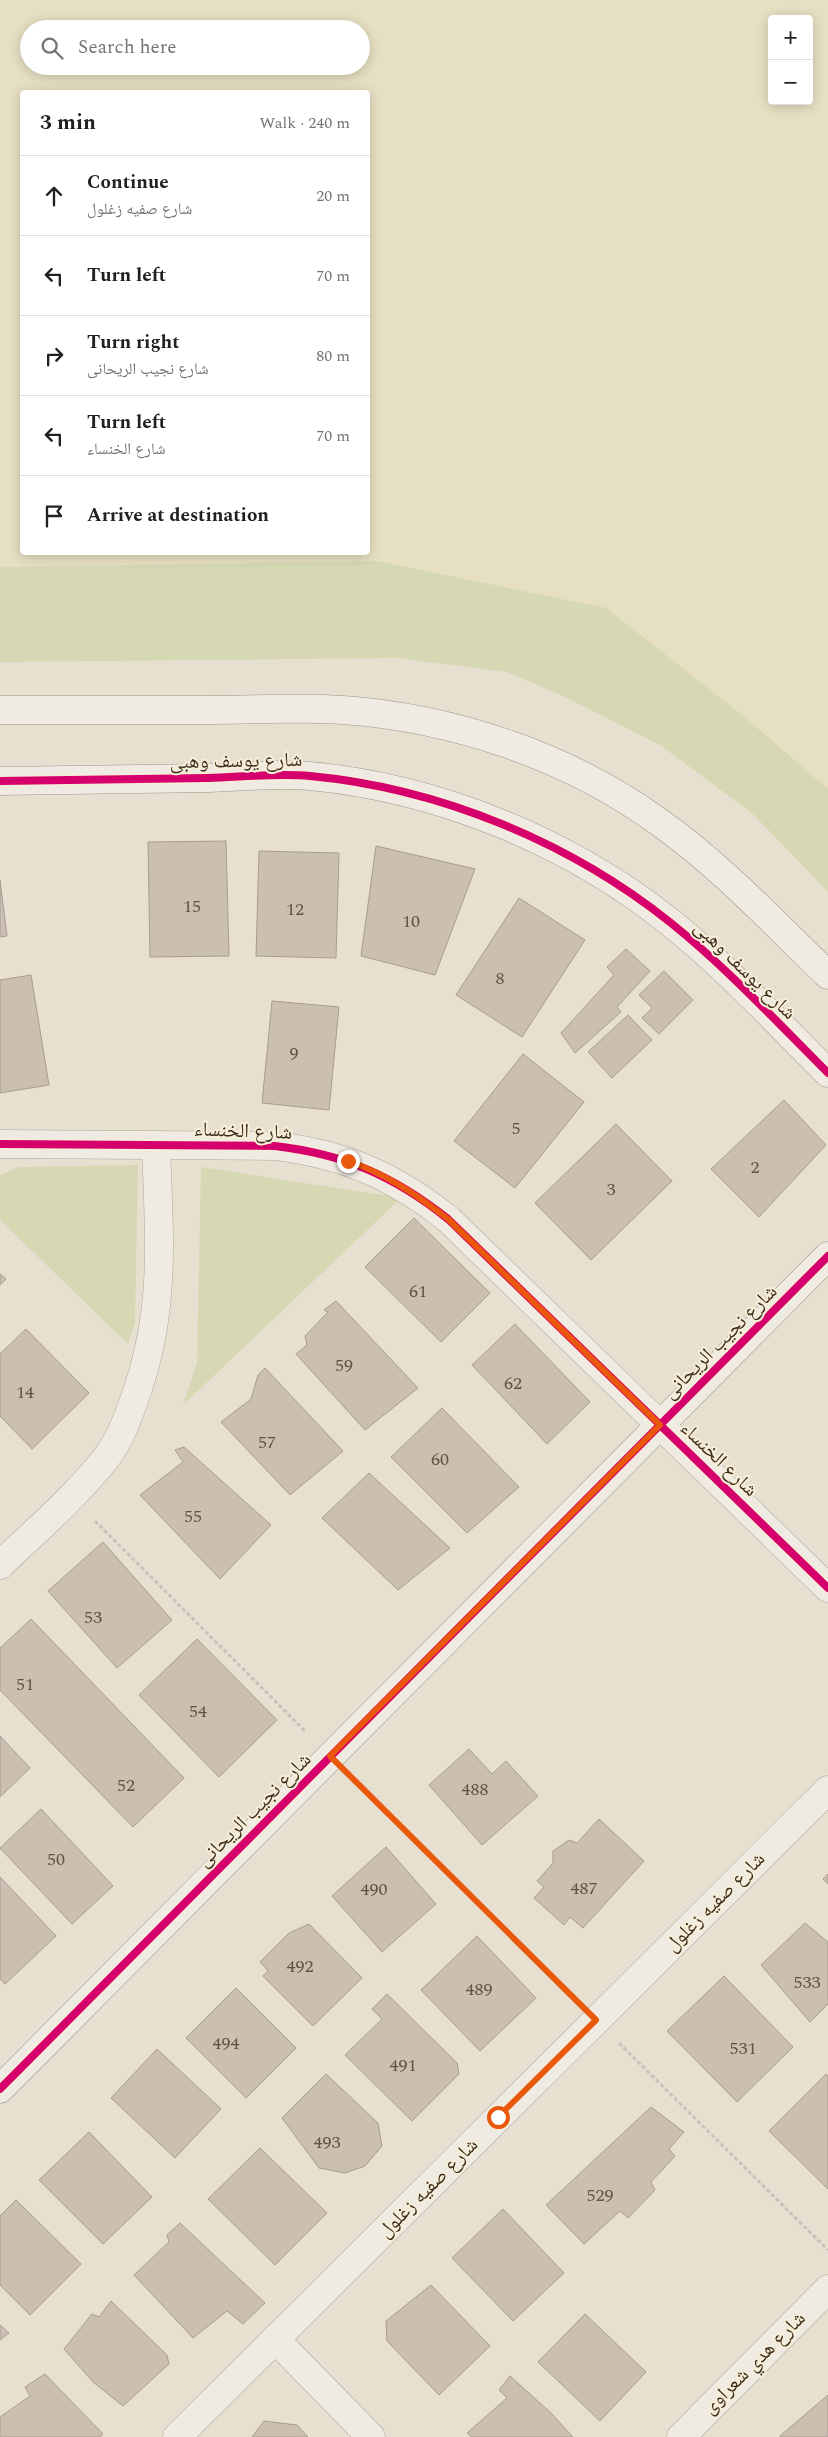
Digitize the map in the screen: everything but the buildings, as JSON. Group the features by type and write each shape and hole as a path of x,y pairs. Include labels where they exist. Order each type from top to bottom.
{"street":[{"path":"0,710 342,710 401,717 458,729 514,746 568,769 614,793 657,820 698,851 730,880 828,975"},
{"name":"شارع يوسف وهبى","path":"0,781 309,776 367,785 425,798 481,817 535,839 582,863 628,891 670,922 710,956 828,1073"},
{"name":"شارع الخنساء","path":"0,1144 275,1146 305,1150 363,1166 394,1181 422,1198 448,1219 828,1588"},
{"path":"0,1565 71,1498 108,1456 127,1419 142,1380 152,1339 161,1272 156,1145"},
{"name":"شارع نجيب الريحانى","path":"3,2079 330,1756 828,1256"},
{"name":"شارع صفيه زغلول","path":"176,2437 828,1790"},
{"name":"شارع هدي شعراوى","path":"681,2437 828,2289"},
{"path":"275,2339 371,2437"}],"path":[{"path":"71,1498 828,2250"}],"shaded area":[{"path":"0,0 828,0 828,789 741,714 606,608 377,561 0,567"}],"green space":[{"path":"377,561 606,608 741,714 828,789 828,892 753,814 660,745 561,695 507,672 398,658 0,662 0,567"},
{"path":"138,1165 135,1323 128,1344 0,1220 0,1175 19,1167"},
{"path":"201,1167 401,1198 183,1405 197,1363"}],"cycle path":[{"path":"0,781 298,775 358,782 454,806 546,844 632,894 671,923 712,958 828,1073"},
{"path":"0,1144 275,1146 346,1161 388,1179 448,1219 828,1588"},
{"path":"0,2089 828,1256"}],"route":[{"path":"348,1161 394,1181 422,1198 448,1219 660,1425 330,1756 596,2020 498,2117"}]}
